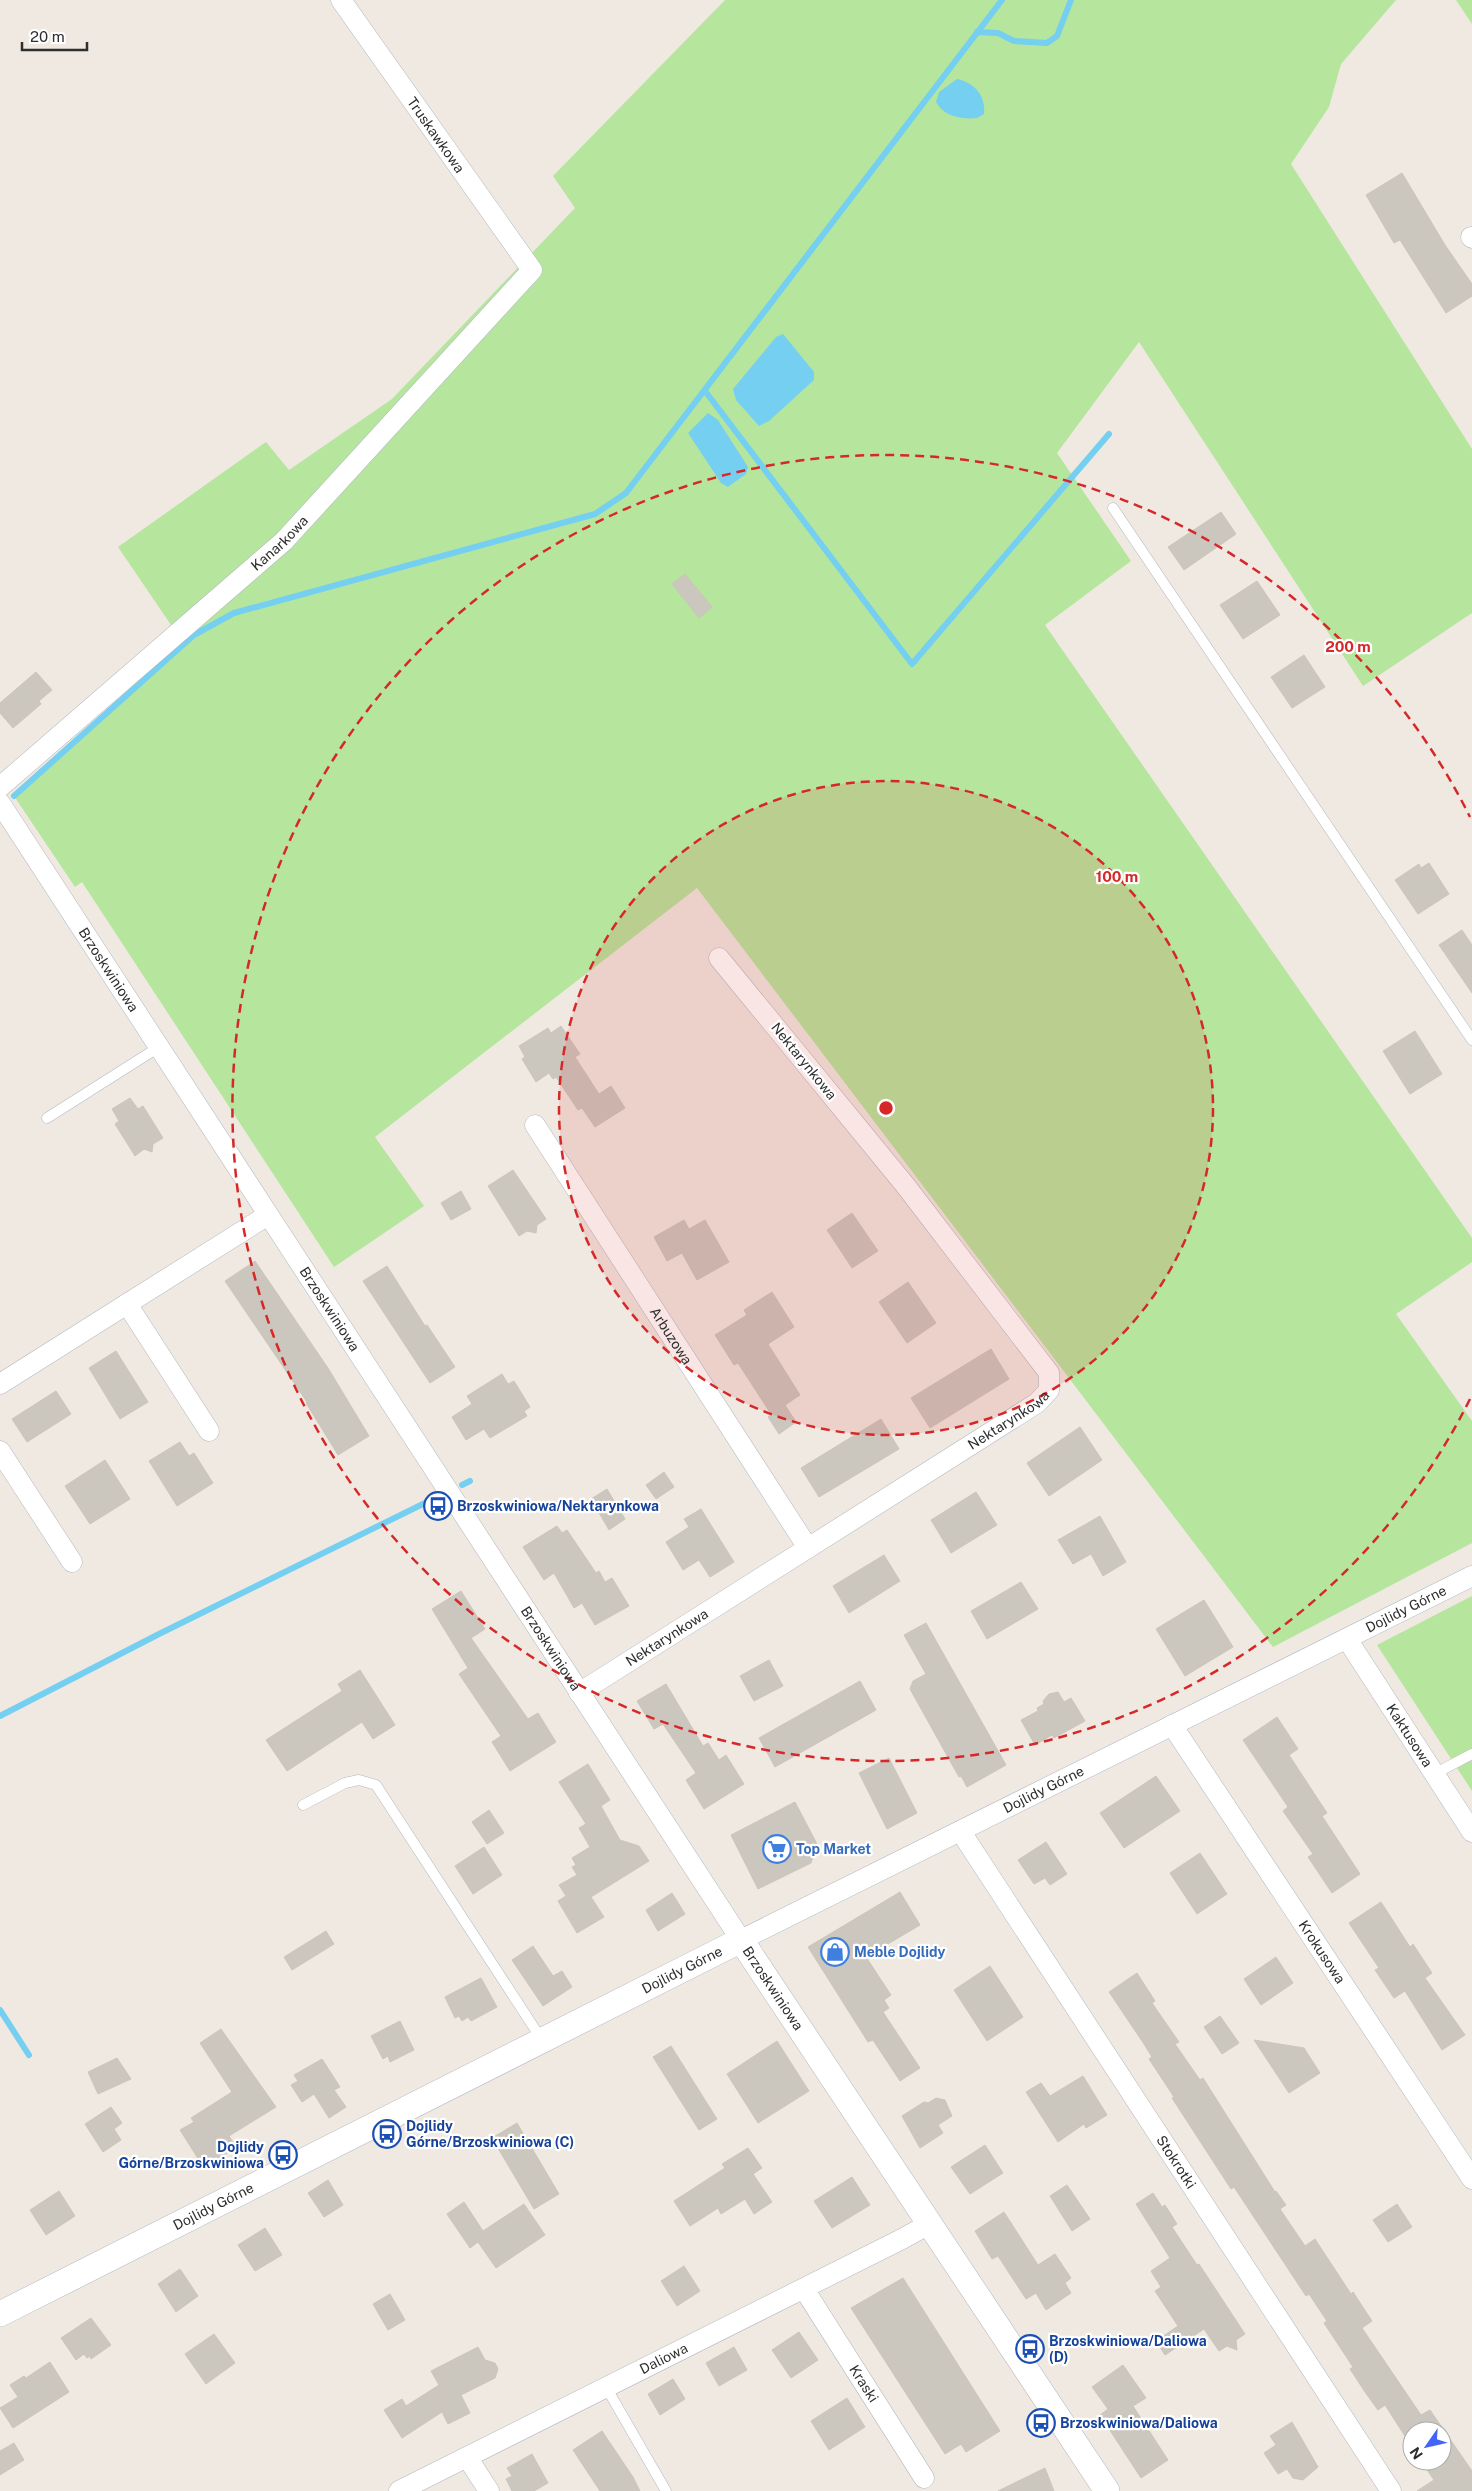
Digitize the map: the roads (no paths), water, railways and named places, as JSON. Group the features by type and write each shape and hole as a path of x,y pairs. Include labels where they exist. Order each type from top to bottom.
{"street":[{"name":"Truskawkowa","path":"341,0 532,270"},
{"name":"Kanarkowa","path":"0,787 284,541 532,270"},
{"name":"Brzoskwiniowa","path":"0,803 579,1693 928,2224 1107,2491"},
{"name":"Nektarynkowa","path":"579,1693 1037,1403 1049,1390 1049,1373 904,1185 719,958"},
{"name":"Arbuzowa","path":"535,1125 808,1548"},
{"path":"0,1384 268,1215"},
{"path":"127,1304 209,1431"},
{"path":"0,1451 72,1562"},
{"name":"Dojlidy Górne","path":"0,2314 741,1940 1472,1576"},
{"name":"Kaktusowa","path":"1347,1638 1472,1832"},
{"name":"Krokusowa","path":"1172,1726 1472,2179"},
{"name":"Stokrotki","path":"961,1832 1391,2491"},
{"name":"Daliowa","path":"399,2491 804,2289 928,2224"},
{"name":"Kraski","path":"804,2289 924,2478"},
{"path":"467,2457 489,2491"}],"lane":[{"path":"1113,508 1472,1040"},
{"path":"47,1118 159,1047"},
{"path":"1434,1774 1472,1754"},
{"path":"303,1805 345,1784 359,1780 376,1784 542,2040"},
{"path":"606,2387 666,2491"}],"water":[{"path":"957,79 969,84 978,91 983,102 984,114 977,118 959,118 948,114 939,107 936,102 939,92"},
{"path":"783,334 814,372 814,380 769,421 759,426 736,400 733,389 776,337"},
{"path":"708,413 718,420 748,467 746,474 728,487 721,483 688,433"}],"waterway":[{"path":"14,796 194,635 234,613 595,514 626,493 1002,0"},
{"path":"977,32 998,33 1014,41 1047,43 1057,36 1071,0"},
{"path":"705,391 912,664 1109,434"},
{"path":"462,1485 470,1481"},
{"path":"0,1716 159,1634 429,1501"},
{"path":"0,2010 29,2055"}],"place":[{"name":"Brzoskwiniowa/Nektarynkowa","path":"438,1506"},
{"name":"Top Market","path":"777,1849"},
{"name":"Meble Dojlidy","path":"835,1952"},
{"name":"Dojlidy Górne/Brzoskwiniowa (C)","path":"387,2134"},
{"name":"Dojlidy Górne/Brzoskwiniowa","path":"283,2155"},
{"name":"Brzoskwiniowa/Daliowa (D)","path":"1030,2349"},
{"name":"Brzoskwiniowa/Daliowa","path":"1041,2423"}]}
